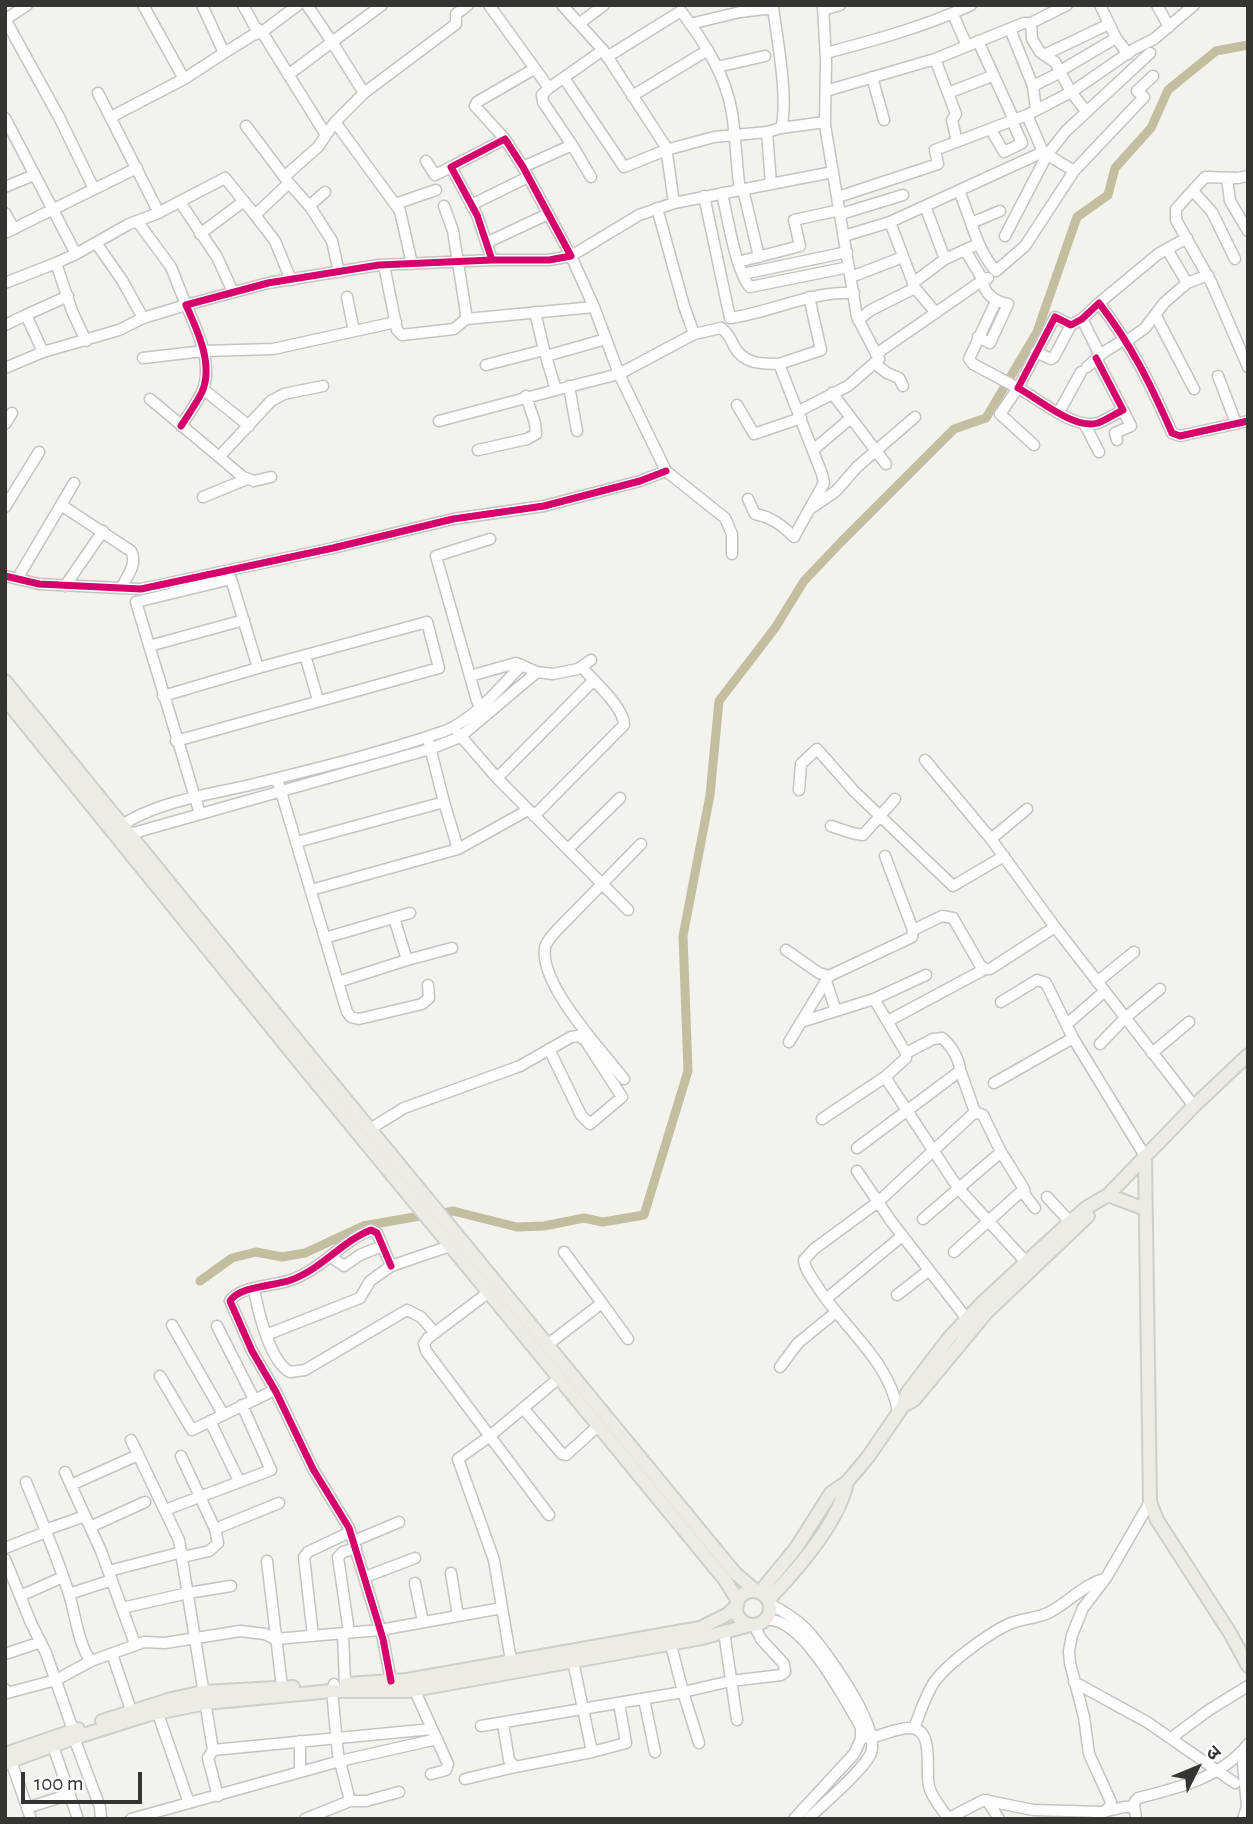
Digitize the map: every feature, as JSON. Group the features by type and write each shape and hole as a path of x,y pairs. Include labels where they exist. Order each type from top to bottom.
{"main road":[{"path":"5,681 121,833 450,1246 725,1580 737,1603 739,1618 757,1623"},
{"path":"5,699 370,1129 735,1573 764,1597 770,1612 757,1623 724,1632 511,1661 391,1681 205,1698"},
{"path":"901,1409 914,1400 987,1312 1055,1249 1194,1106 1248,1055"},
{"path":"1145,1156 1150,1502 1157,1520 1230,1633 1248,1666"},
{"path":"764,1597 831,1493 847,1482 878,1444 927,1364 967,1319 1086,1208 1105,1197 1146,1209"},
{"path":"7,1759 73,1734 157,1708 205,1698 282,1688 337,1686 414,1689 573,1661 669,1639 713,1623 729,1614 743,1594 764,1597 796,1570 844,1499 847,1482"},
{"path":"7,1759 53,1746 73,1734"}],"street":[{"path":"27,5 6,19 94,189"},
{"path":"144,5 184,79"},
{"path":"202,5 224,53"},
{"path":"243,5 326,135"},
{"path":"111,117 184,79 262,32 298,5"},
{"path":"307,5 364,93"},
{"path":"288,75 382,5"},
{"path":"255,215 318,147 335,122 364,93 456,24 456,14 468,5"},
{"path":"489,5 549,88"},
{"path":"562,5 605,54 649,118 666,150 674,204"},
{"path":"580,23 604,5"},
{"path":"840,5 823,8 826,53 825,122 833,172 858,320 875,358 887,373 896,375 903,386"},
{"path":"826,53 884,38 971,5"},
{"path":"826,91 935,59 1031,23 1067,5"},
{"path":"1100,5 1116,38 1128,54"},
{"path":"1157,5 1169,27"},
{"path":"838,197 938,164 935,150 1032,113 1071,92 1154,39 1194,5"},
{"path":"690,24 773,7 781,72 781,128"},
{"path":"591,177 543,102 542,96 564,78 680,8 717,67 732,114 742,189 759,257"},
{"path":"953,14 967,46"},
{"path":"1031,23 1032,39 1044,55 1052,59 1071,92 1086,111"},
{"path":"1044,55 1109,24"},
{"path":"1010,29 1034,86 1032,113 1045,153 1074,171"},
{"path":"1034,86 1116,38"},
{"path":"1017,45 1032,39"},
{"path":"978,41 1022,143 1004,152 991,130"},
{"path":"632,96 708,50"},
{"path":"1005,236 1045,153 1086,111 1150,53"},
{"path":"717,67 765,56"},
{"path":"935,59 956,114 952,120 957,142"},
{"path":"534,69 477,102 475,106 505,139 571,256 619,374 666,471 725,518 732,534 732,554"},
{"path":"948,93 992,76"},
{"path":"737,405 754,434 800,415 832,393 848,386 875,358 996,271 1025,246 1074,171 1144,97 1137,90 1153,76"},
{"path":"872,77 884,120"},
{"path":"564,78 624,167 666,150 714,137 767,132 825,122"},
{"path":"97,93 159,213"},
{"path":"5,118 76,254"},
{"path":"335,122 400,211 412,264"},
{"path":"246,126 309,206 332,241 339,272"},
{"path":"767,132 771,184"},
{"path":"426,161 435,175 505,139"},
{"path":"471,205 572,145"},
{"path":"844,236 890,222 1045,153"},
{"path":"451,167 471,205 492,260"},
{"path":"5,213 10,231 137,168"},
{"path":"5,368 43,352 119,330 143,318 233,292 291,279 384,265 549,260 571,256 639,215 657,208 704,196 833,172"},
{"path":"5,187 34,175"},
{"path":"1248,176 1205,177 1175,214 1208,275 1248,367"},
{"path":"5,283 76,254 136,221 159,213 225,178 275,241 291,279"},
{"path":"1227,178 1230,201 1248,231"},
{"path":"395,204 436,190"},
{"path":"959,191 978,244 996,271"},
{"path":"1192,191 1212,212 1235,259"},
{"path":"309,206 325,192"},
{"path":"722,193 738,262 746,284 755,288 850,272 903,257"},
{"path":"738,262 800,246 794,220 841,212 902,195"},
{"path":"704,196 730,318 747,316 833,292 854,293"},
{"path":"200,234 244,201"},
{"path":"180,202 216,257 233,292"},
{"path":"443,206 453,232 459,261 466,318"},
{"path":"925,206 945,259"},
{"path":"657,208 694,334"},
{"path":"971,223 1000,211"},
{"path":"486,243 548,214"},
{"path":"136,221 171,267 204,351 204,389 181,426"},
{"path":"890,222 914,286 936,313"},
{"path":"1036,352 1051,359 1054,357 1071,325 1082,319 1167,249 1187,238"},
{"path":"96,243 143,318"},
{"path":"858,320 914,286 945,259 978,244"},
{"path":"1167,249 1187,283"},
{"path":"965,250 983,280 985,290 996,300 969,359 973,364 1071,420 1085,425 1097,423 1123,410"},
{"path":"743,274 847,251"},
{"path":"56,262 86,341"},
{"path":"384,265 397,330 402,335 454,328 466,318 594,307"},
{"path":"1059,412 1084,370 1098,357 1145,328 1164,303 1187,283 1208,275"},
{"path":"5,325 68,296"},
{"path":"347,297 354,331"},
{"path":"439,421 619,374 694,334 721,328 728,334 736,350 745,358 761,364 779,364 821,350 810,297"},
{"path":"1099,303 1126,340 1150,381 1172,432 1180,436 1248,421"},
{"path":"535,312 556,390"},
{"path":"26,316 43,352"},
{"path":"1156,316 1194,389"},
{"path":"1034,444 1000,414 1011,385 1036,352 1055,317 1071,325"},
{"path":"1082,319 1131,426 1115,433 1117,440"},
{"path":"143,358 204,351 273,349 396,321"},
{"path":"486,365 606,340"},
{"path":"748,499 755,514 766,516 794,537 824,483 779,364"},
{"path":"1218,376 1236,423"},
{"path":"219,457 265,406 284,394 323,386"},
{"path":"569,387 577,431"},
{"path":"204,389 249,426"},
{"path":"832,393 886,464"},
{"path":"478,450 527,439 536,434 527,396"},
{"path":"150,399 247,479 260,481 271,477"},
{"path":"5,424 12,413"},
{"path":"811,508 836,491 876,450 915,417"},
{"path":"813,450 851,418"},
{"path":"1085,425 1099,452"},
{"path":"5,507 39,452"},
{"path":"5,576 65,586 141,589 453,519 544,506 640,481 666,471"},
{"path":"203,497 247,479"},
{"path":"17,579 74,483"},
{"path":"61,505 124,545 134,556 134,563 121,588"},
{"path":"65,586 103,531"},
{"path":"487,716 470,676 436,556 490,539"},
{"path":"200,814 136,602 231,579 258,668"},
{"path":"149,646 244,620"},
{"path":"163,696 427,622 439,668 318,699 176,741"},
{"path":"305,655 318,699"},
{"path":"311,890 458,849 531,813 624,725 619,709 593,681 587,664 553,674 509,664 470,676"},
{"path":"121,833 141,814 428,737 454,727 481,707 522,665"},
{"path":"121,833 200,814 430,749 460,737 537,672"},
{"path":"497,778 593,681"},
{"path":"454,727 497,778 628,909"},
{"path":"428,737 458,849"},
{"path":"799,790 801,764 817,749 854,792 953,886 1004,856"},
{"path":"925,760 991,839 1097,982 1194,1106"},
{"path":"277,778 347,1012 351,1017 359,1019 422,1004 429,998 428,985"},
{"path":"568,849 620,798"},
{"path":"831,826 863,835 895,799"},
{"path":"297,842 444,803"},
{"path":"991,839 1027,809"},
{"path":"624,1079 560,995 548,972 544,949 557,930 640,844"},
{"path":"789,1042 828,978 912,937 913,929 885,856"},
{"path":"325,938 410,913"},
{"path":"913,929 942,916 953,918 980,965 985,969"},
{"path":"394,918 407,960"},
{"path":"888,1021 1015,955 1055,926"},
{"path":"338,982 452,948"},
{"path":"786,950 828,978 836,1011"},
{"path":"1097,982 1134,952"},
{"path":"801,1022 874,999 926,975"},
{"path":"1001,1002 1041,979 1046,983 1073,1038 1145,1156"},
{"path":"1100,1044 1125,1018 1160,989"},
{"path":"1067,1024 1105,991"},
{"path":"822,1119 886,1077 906,1058 906,1053 874,999"},
{"path":"1152,1053 1189,1022"},
{"path":"370,1129 404,1108 509,1070 570,1037 578,1036 585,1040 622,1097 590,1124 581,1115 550,1049"},
{"path":"906,1053 933,1039 942,1038 948,1043 959,1064 975,1112 983,1115 1025,1195 1035,1208"},
{"path":"994,1083 1073,1038"},
{"path":"857,1148 957,1075 960,1070"},
{"path":"886,1077 958,1188 1026,1262"},
{"path":"901,1409 892,1384 883,1370 826,1299 806,1270 804,1260 814,1249 878,1202 975,1112"},
{"path":"923,1219 1001,1152"},
{"path":"857,1171 928,1271 967,1319"},
{"path":"954,1252 1024,1189"},
{"path":"1047,1197 1070,1222"},
{"path":"391,1266 377,1233 371,1230 302,1276 235,1294 230,1301 252,1351 275,1390 313,1469 344,1517 365,1577 391,1681"},
{"path":"826,1299 902,1236"},
{"path":"331,1257 344,1266 382,1245"},
{"path":"266,1335 360,1298 370,1281 391,1266 450,1246"},
{"path":"564,1252 628,1339"},
{"path":"897,1296 928,1271"},
{"path":"254,1289 266,1335 286,1371 296,1373 305,1370 407,1310 421,1317 435,1333"},
{"path":"489,1292 424,1344 426,1351 549,1515"},
{"path":"547,1345 602,1303"},
{"path":"780,1367 798,1343 836,1312"},
{"path":"172,1325 223,1414"},
{"path":"217,1326 254,1399"},
{"path":"160,1376 189,1427 195,1429 275,1390"},
{"path":"511,1661 494,1560 458,1462 461,1455 490,1436 559,1378"},
{"path":"164,1510 271,1469 242,1405"},
{"path":"523,1408 562,1454 566,1455 598,1426"},
{"path":"210,1421 239,1481"},
{"path":"131,1440 179,1540 183,1554 213,1749 208,1758 218,1796"},
{"path":"71,1485 138,1455"},
{"path":"69,1594 110,1576 183,1554 215,1548 218,1543 215,1529 181,1456"},
{"path":"65,1472 110,1576 135,1644"},
{"path":"26,1482 69,1594 85,1652 91,1661"},
{"path":"90,1527 145,1502"},
{"path":"1100,1815 1111,1802 1089,1754 1084,1717 1070,1663 1072,1636 1083,1608 1105,1578 1150,1502"},
{"path":"215,1529 279,1503"},
{"path":"5,1548 85,1516"},
{"path":"313,1636 304,1558 308,1552 353,1540 400,1522"},
{"path":"350,1801 337,1739 337,1686 346,1633 338,1557 353,1540"},
{"path":"365,1577 415,1558"},
{"path":"5,1559 56,1680 100,1807 101,1819"},
{"path":"267,1561 282,1688"},
{"path":"452,1573 458,1616"},
{"path":"20,1596 63,1577"},
{"path":"909,1729 934,1683 953,1663 999,1629 1021,1619 1049,1613 1084,1587 1105,1578"},
{"path":"415,1583 423,1622"},
{"path":"122,1608 231,1586"},
{"path":"764,1597 805,1628 832,1661 869,1724 867,1738 794,1819"},
{"path":"5,1689 7,1693 56,1680 91,1661 135,1644 165,1643 240,1631 265,1634 277,1639 380,1630 502,1608"},
{"path":"481,1726 683,1692 731,1681 780,1675 786,1668 761,1639 757,1623 774,1619 783,1622 798,1635 825,1666 867,1738 871,1754 808,1819"},
{"path":"724,1632 737,1720"},
{"path":"669,1639 699,1743"},
{"path":"5,1654 41,1642"},
{"path":"112,1654 133,1716"},
{"path":"573,1661 592,1752"},
{"path":"1074,1682 1115,1702 1235,1783"},
{"path":"1171,1738 1248,1686"},
{"path":"414,1689 448,1768 431,1774"},
{"path":"644,1699 655,1752"},
{"path":"465,1779 626,1743 619,1703"},
{"path":"157,1708 189,1803"},
{"path":"503,1724 509,1760 515,1767"},
{"path":"213,1749 432,1729"},
{"path":"867,1738 909,1729 925,1741 929,1760 929,1788 948,1819 981,1800 1032,1810 1100,1815 1124,1807 1133,1807"},
{"path":"133,1819 340,1761 437,1739"},
{"path":"300,1741 300,1772"},
{"path":"53,1746 78,1819"},
{"path":"1136,1819 1133,1807 1138,1798 1185,1786 1216,1771 1245,1748"},
{"path":"1243,1819 1247,1807 1245,1748"},
{"path":"7,1759 31,1819"},
{"path":"305,1819 350,1801 366,1801 399,1791"},
{"path":"27,1808 70,1794"},
{"path":"987,1800 999,1819"}],"waterway":[{"path":"444,1213 453,1211 517,1227 544,1226 584,1218 603,1222 644,1215 688,1071 683,936 710,795 719,701 775,628 804,581 954,429 986,418 1037,332 1077,217 1108,195 1115,168 1151,128 1168,90 1216,51 1248,45"},
{"path":"200,1281 232,1258 256,1252 282,1257 305,1253 363,1226 420,1216"}],"cycle path":[{"path":"181,426 202,392 206,370 203,347 186,305 268,283 379,265 549,260 571,256 505,139 451,167 477,215 492,260"},
{"path":"1096,358 1123,410 1098,423 1089,424 1068,418 1018,388 1055,317 1071,325 1099,303 1140,365 1172,433 1180,436 1248,421"},
{"path":"5,576 39,584 141,589 453,519 544,506 640,481 666,471"},
{"path":"391,1266 377,1233 371,1230 302,1275 284,1282 249,1289 230,1301 252,1351 276,1392 313,1469 349,1528 383,1639 391,1681"}]}
